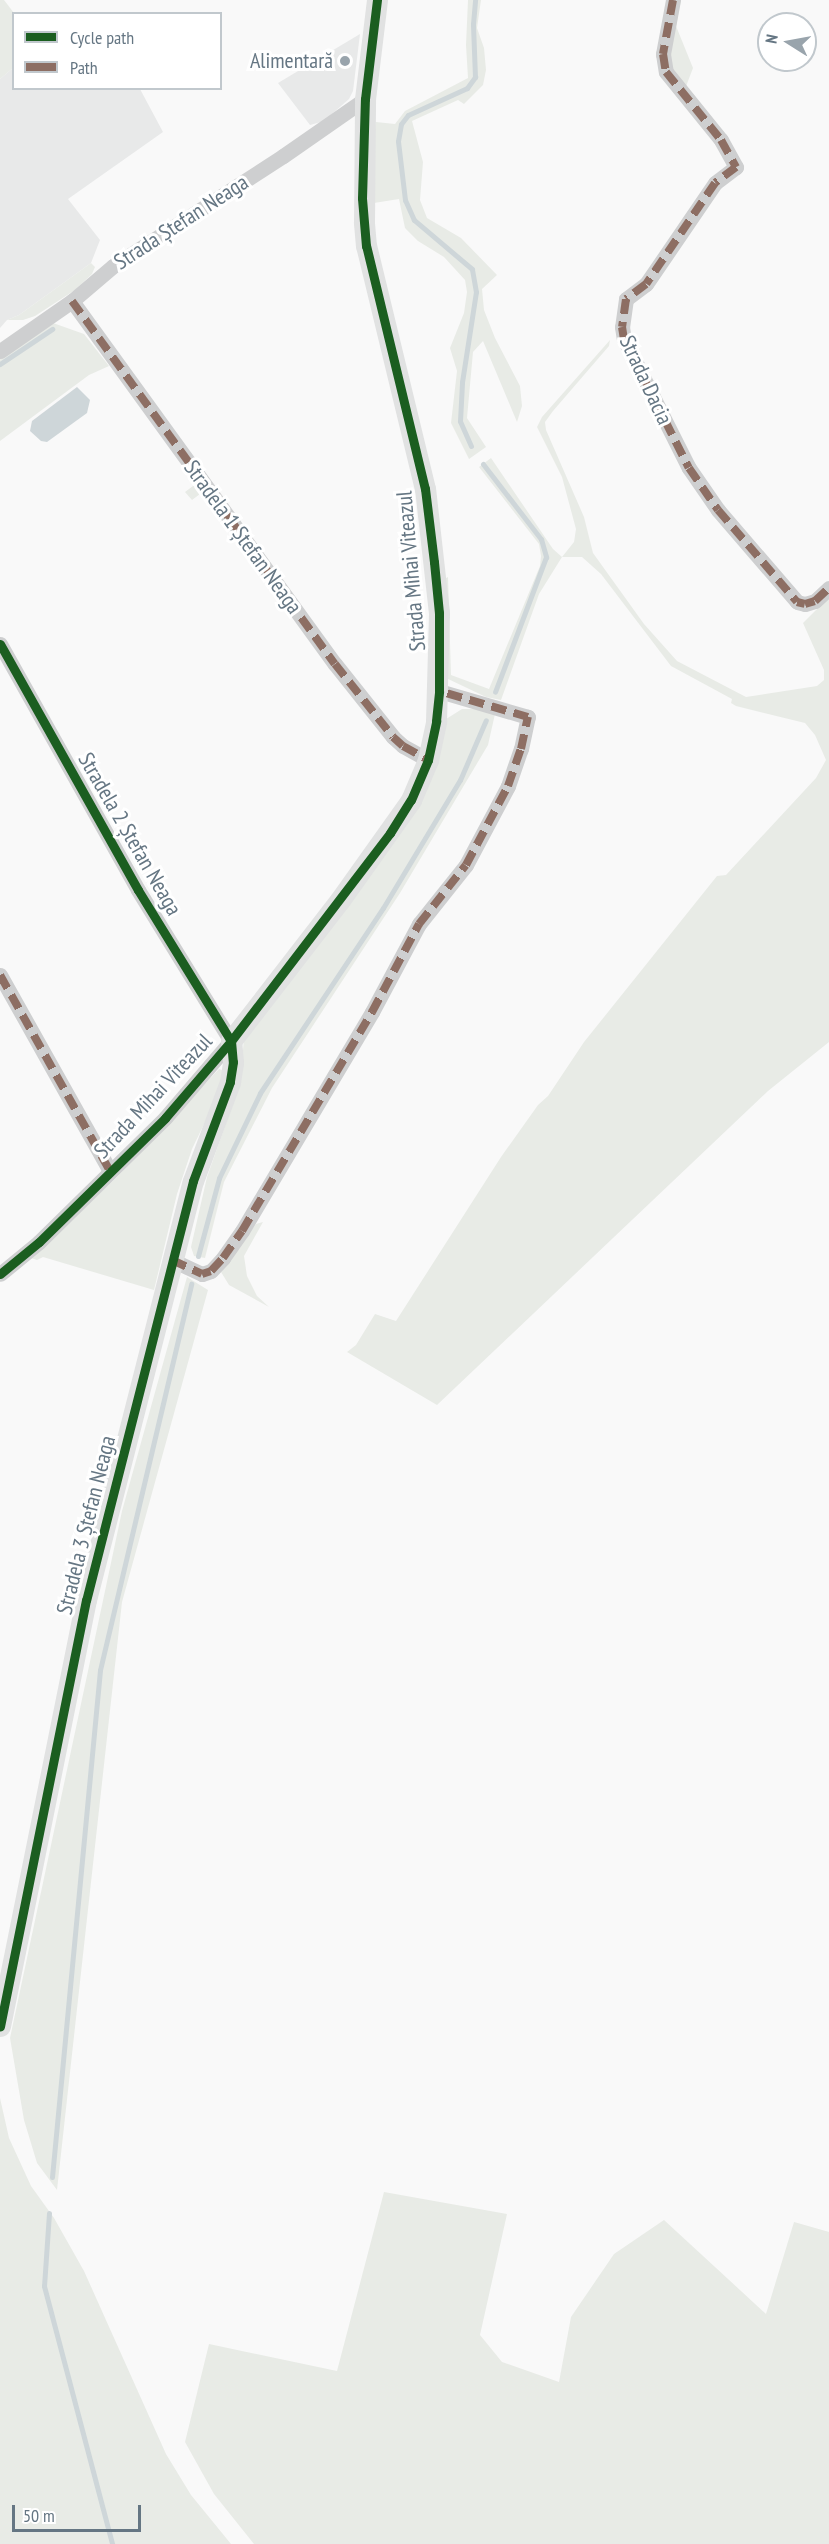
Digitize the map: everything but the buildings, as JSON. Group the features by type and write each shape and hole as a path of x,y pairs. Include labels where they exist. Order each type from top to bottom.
{"street":[{"name":"Strada Mihai Viteazul","path":"0,1274 39,1242 165,1118 231,1041 390,833 411,800 428,760 439,691 439,614 425,489 366,246 362,198 365,99 377,0"},
{"name":"Strada Dacia","path":"673,0 663,54 666,72 721,140 736,167 716,183 646,284 626,299 622,327 624,339 689,468 718,510 797,602 805,604 815,601 829,588"},
{"name":"Strada Ștefan Neaga","path":"0,351 72,301 112,266 283,156 365,99"},
{"name":"Stradela 1 Ștefan Neaga","path":"72,301 335,664 393,736 403,746 428,760"},
{"name":"Stradela 2 Ștefan Neaga","path":"0,644 138,890 231,1041"},
{"path":"172,1260 202,1274 211,1271 223,1258 248,1221 372,1012 419,924 466,865 508,786 521,749 528,717 439,691"},
{"path":"0,975 110,1171"},
{"name":"Stradela 3 Ștefan Neaga","path":"0,2026 86,1600 193,1181 230,1082 233,1062 231,1041"}],"shaded area":[{"path":"0,0 4,0 13,12 12,69 0,79"},
{"path":"468,0 481,0 477,28 484,48 486,70 483,85 464,104 458,100 412,121 423,162 420,200 427,218 461,238 497,275 482,289 484,310 495,338 520,386 522,406 517,422 483,341 473,352 467,418 486,447 469,459 451,423 457,371 450,348 464,313 467,292 465,280 444,257 418,241 405,228 399,199 374,203 373,140 376,122 395,124 405,111 468,78 466,45"},
{"path":"677,0 681,0 676,26 693,68 685,89 674,75 668,51"},
{"path":"360,34 353,91 349,99 324,121 310,125 278,83"},
{"path":"12,69 12,90 141,90 163,132 68,199 100,240 91,263 19,315 7,320 0,328 0,79"},
{"path":"91,263 95,267 92,274 75,290 35,316 23,320 7,320 19,315"},
{"path":"53,323 84,334 109,366 89,375 0,441 0,359"},
{"path":"610,340 609,346 545,422 546,430 584,517 593,553 644,624 677,661 746,697 817,686 824,680 824,670 803,623 829,597 829,1042 768,1091 437,1405 347,1352 356,1345 375,1314 396,1321 501,1157 538,1105 548,1096 584,1042 717,876 726,875 816,778 826,760 815,735 805,723 736,706 731,703 732,699 671,666 601,574 582,557 562,557 574,542 576,529 562,477 537,427 542,417"},
{"path":"77,387 90,400 87,413 47,442 41,441 30,431 32,421"},
{"path":"491,458 553,549 562,557 539,594 501,700 486,697 446,678 443,580 448,577 451,675 489,689 540,566 539,544 479,467"},
{"path":"193,478 204,491 192,500 185,492 193,486 190,481"},
{"path":"462,709 480,709 495,714 488,745 400,893 272,1088 224,1182 205,1258 194,1256 191,1247 207,1177 240,1084 244,1038 363,885 443,721"},
{"path":"219,1069 224,1071 219,1093 192,1149 177,1194 154,1290 43,1257 37,1260 31,1258 117,1177"},
{"path":"263,1222 244,1256 247,1276 257,1296 269,1307 229,1285 221,1272 256,1224"},
{"path":"187,1277 208,1290 122,1602 57,2190 37,2163 24,2120 10,2038 122,1511"},
{"path":"0,2098 9,2138 31,2186 54,2218 84,2271 166,2454 191,2495 231,2544 0,2544"},
{"path":"384,2192 507,2214 480,2335 502,2362 559,2382 571,2317 614,2254 664,2220 766,2314 794,2222 829,2232 829,2544 254,2544 214,2494 185,2442 209,2344 337,2371"}],"waterway":[{"path":"471,446 460,421 462,382 476,292 472,269 414,220 405,200 398,141 401,124 408,115 467,88 475,77 473,24 475,0"},
{"path":"0,364 52,329"},
{"path":"483,464 541,539 546,557 495,692"},
{"path":"198,1256 219,1178 260,1093 383,908 460,780 486,720"},
{"path":"52,2177 100,1670 191,1284"},
{"path":"49,2213 44,2286 112,2544"}],"marked path":[{"path":"673,0 663,54 666,72 721,140 736,167 715,183 646,284 626,299 622,327 624,339 689,468 718,510 797,602 805,604 815,601 829,588"},
{"path":"72,301 335,664 393,737 403,746 428,760"},
{"path":"172,1260 202,1274 211,1271 223,1258 242,1231 372,1012 419,924 466,865 508,786 521,749 528,717 439,691"},
{"path":"0,975 110,1171"}],"cycle path":[{"path":"0,1274 39,1242 165,1118 231,1041 390,833 411,800 428,760 439,691 439,613 434,562 425,489 366,246 362,198 365,99 377,0"},
{"path":"0,644 138,890 231,1041 233,1062 230,1082 193,1181 86,1600 0,2026"}],"place":[{"name":"Alimentară","path":"345,61"}]}
